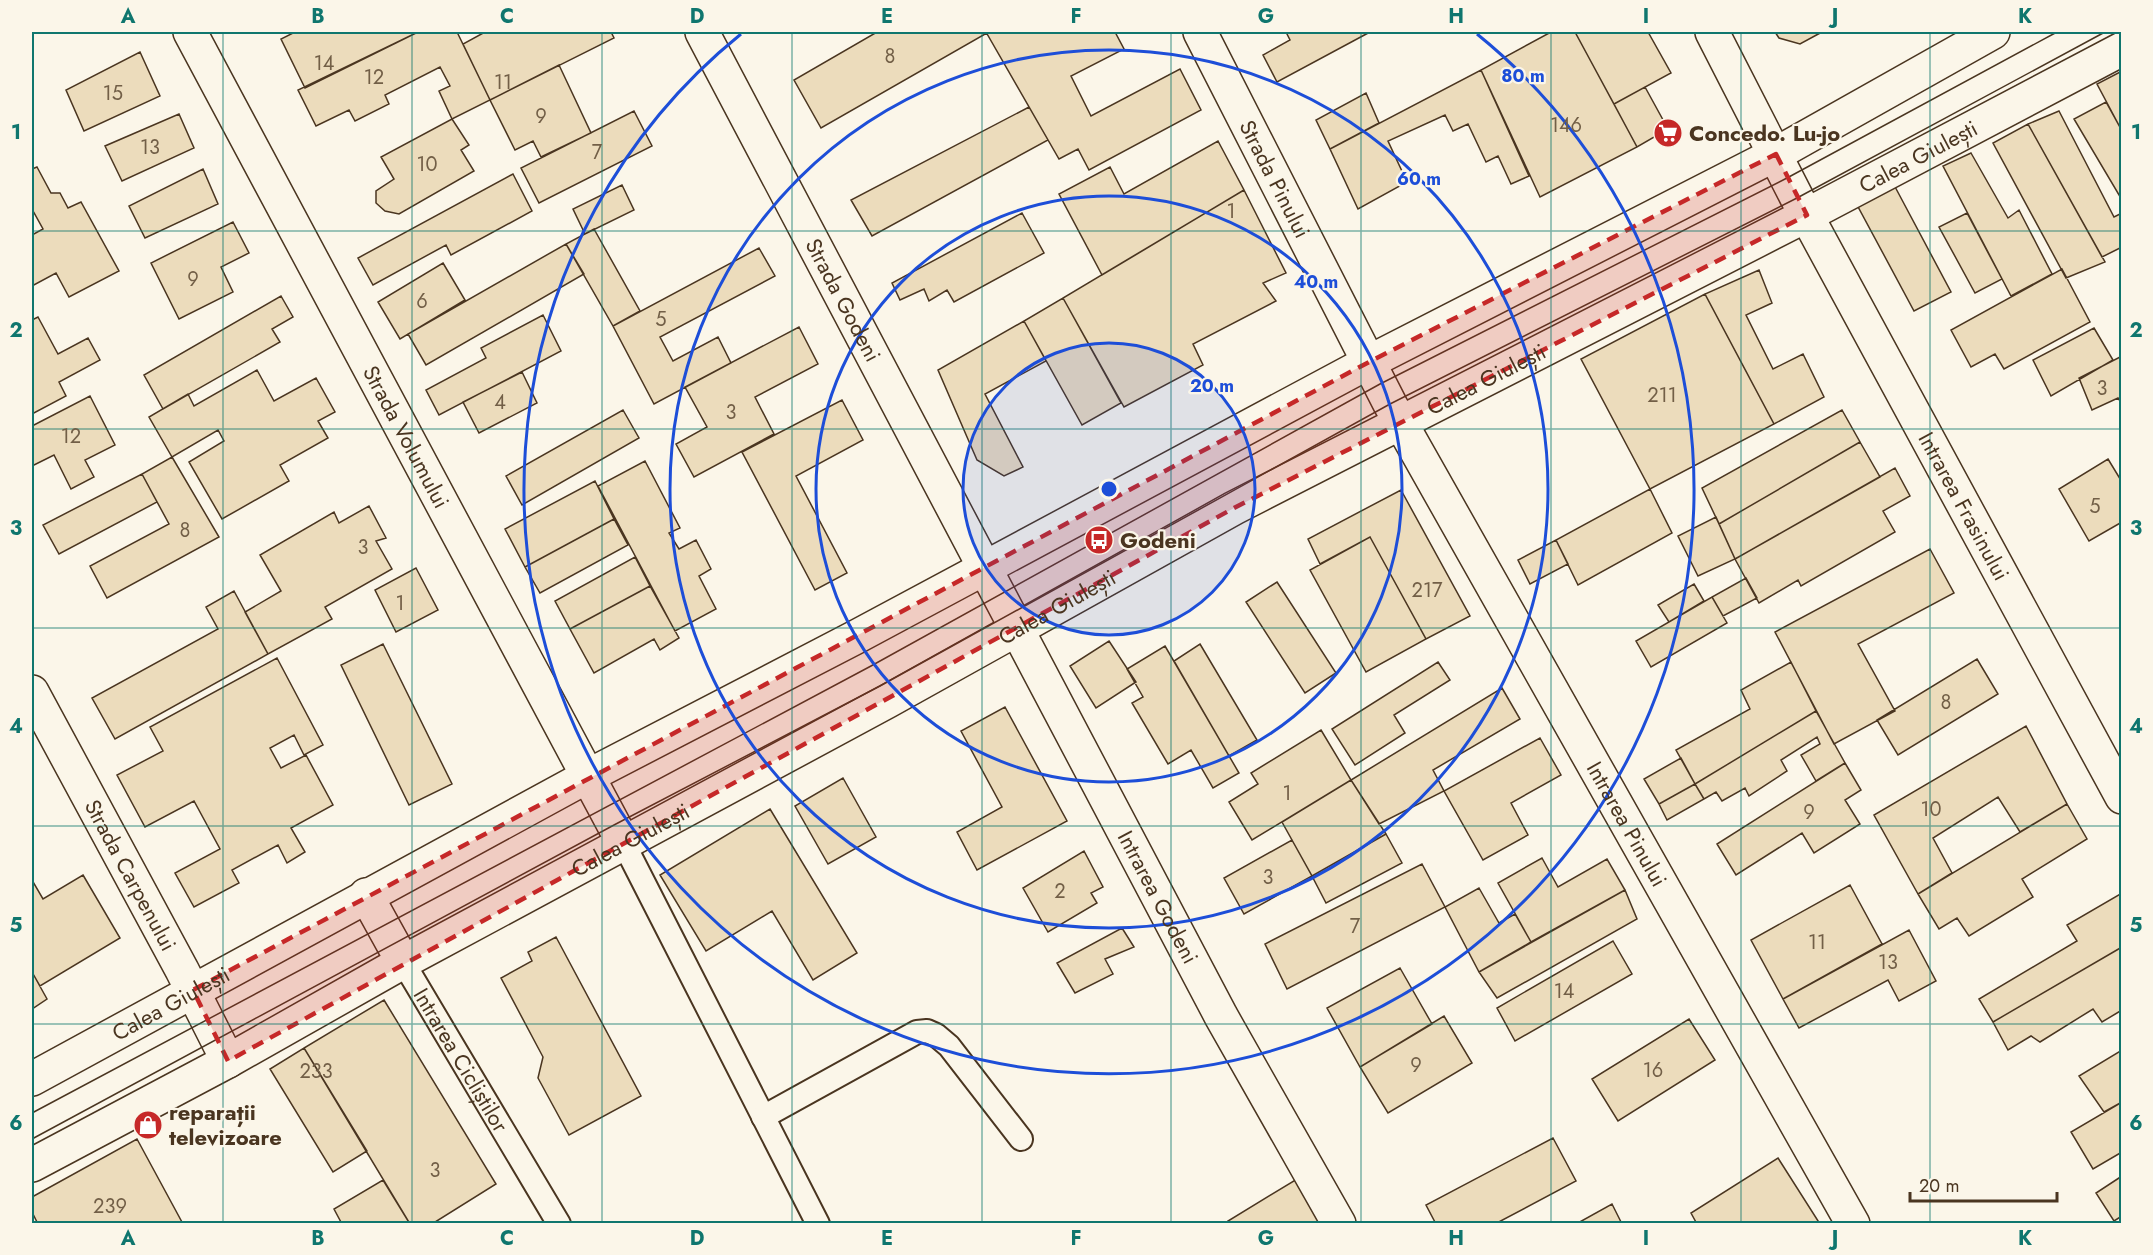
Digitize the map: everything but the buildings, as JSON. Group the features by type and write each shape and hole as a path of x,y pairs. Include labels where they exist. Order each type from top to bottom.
{"street":[{"name":"Strada Volumului","path":"190,32 623,842"},
{"name":"Strada Godeni","path":"702,32 984,568"},
{"name":"Strada Pinului","path":"1200,32 1401,423"},
{"name":"Intrarea Frasinului","path":"1712,32 1807,215 2121,797"},
{"name":"Calea Giulești","path":"32,1079 588,776 1369,362 1776,154 1993,32"},
{"name":"Calea Giulești","path":"32,1165 228,1061 403,962 1016,631 1234,508 1807,215 2121,49"},
{"name":"Intrarea Pinului","path":"1401,423 1853,1224"},
{"name":"Intrarea Godeni","path":"984,568 1221,1016 1339,1224"},
{"name":"Strada Carpenului","path":"32,692 193,990 228,1061"},
{"name":"Intrarea Cicliștilor","path":"366,895 403,962"}],"lane":[{"path":"623,842 818,1224"},
{"name":"Intrarea Cicliștilor","path":"403,962 559,1224"},
{"path":"763,1118 917,1032 927,1031 949,1046 1022,1139"}],"highlighted area":[{"path":"1776,154 1807,215 1234,508 228,1061 193,990 1369,362"}],"tram line":[{"path":"32,1113 871,666 1380,384 1787,178 2057,32"},
{"path":"32,1139 614,825 880,686 1390,404 1797,198 2105,32"}],"place":[{"name":"Concedo. Lu-jo","path":"1668,133"},
{"name":"Godeni","path":"1099,540"},
{"name":"reparații televizoare","path":"148,1125"}]}
